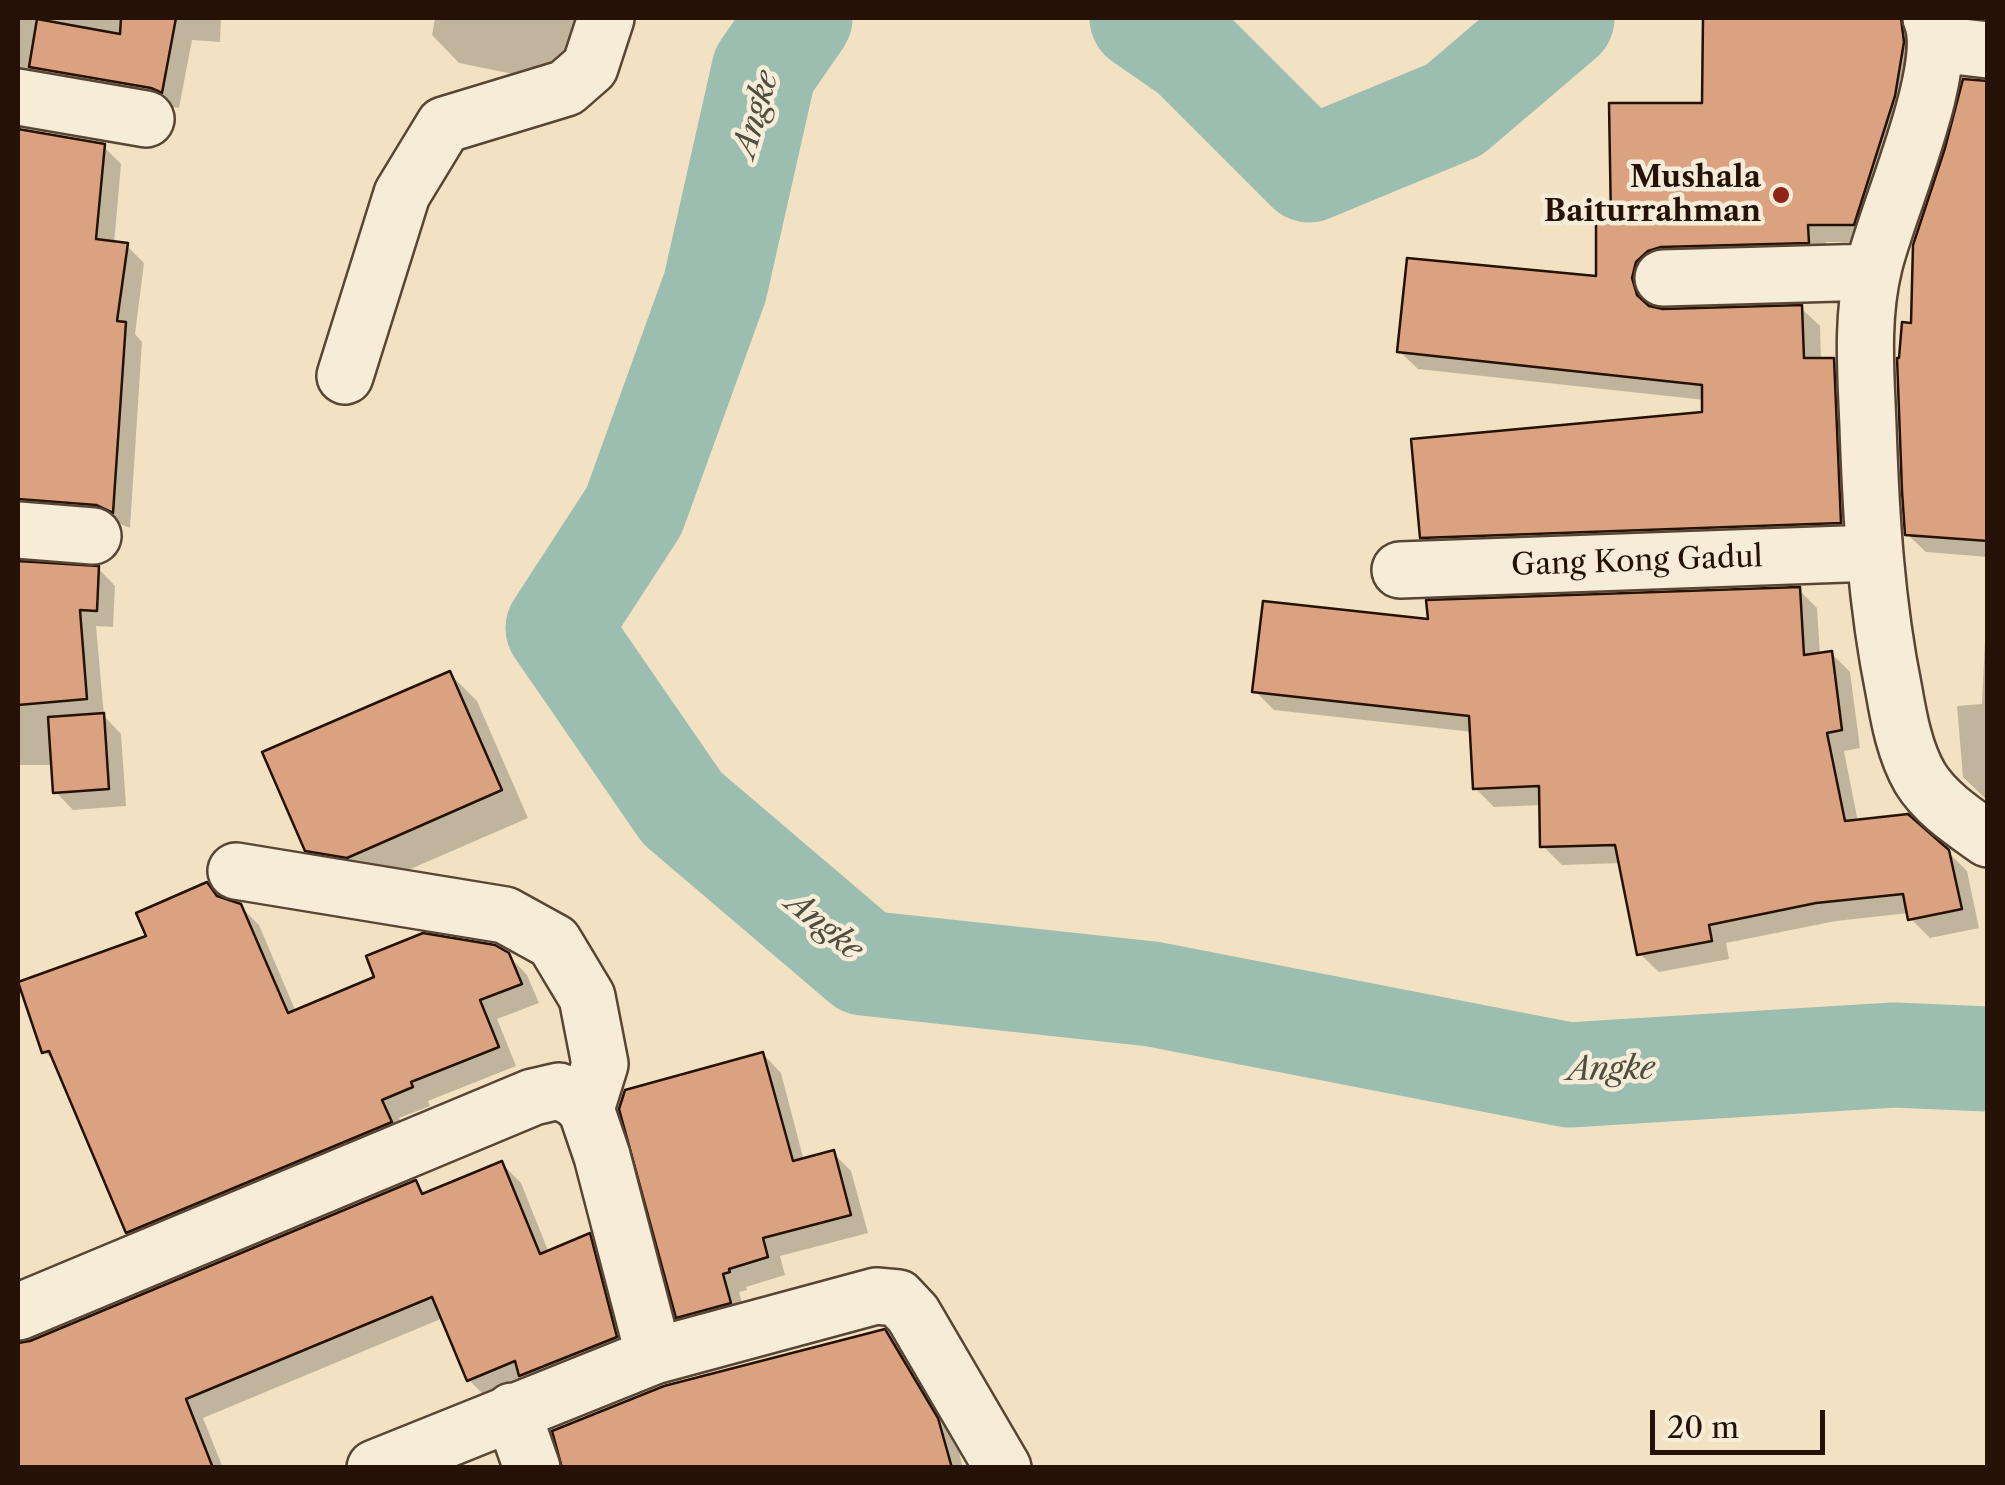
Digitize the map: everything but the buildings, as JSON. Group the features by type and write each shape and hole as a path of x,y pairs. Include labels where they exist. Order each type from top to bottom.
{"street":[{"path":"345,376 402,194 444,124 566,88 590,67 606,18"},
{"path":"1952,37 1872,272 1865,350 1874,554 1885,648 1901,728 1921,779 1952,814 1988,839"},
{"path":"18,98 146,119"},
{"path":"1663,278 1872,272"},
{"path":"18,530 92,536"},
{"name":"Gang Kong Gadul","path":"1400,570 1874,554"},
{"path":"236,871 505,915 554,942 587,996 600,1064 586,1109"},
{"path":"18,1312 534,1097 559,1091 586,1109 654,1356"},
{"path":"375,1468 654,1356 876,1296 898,1298 913,1314 1003,1468"},
{"path":"512,1411 532,1468"}],"waterway":[{"name":"Angke","path":"800,18 764,70 715,287 634,511 558,628 682,808 864,963 1152,994 1569,1075 1894,1055 1988,1059"},
{"name":"Angke","path":"1142,18 1191,52 1309,170 1454,110 1562,18"}],"place":[{"name":"Mushala Baiturrahman","path":"1781,195"}]}
